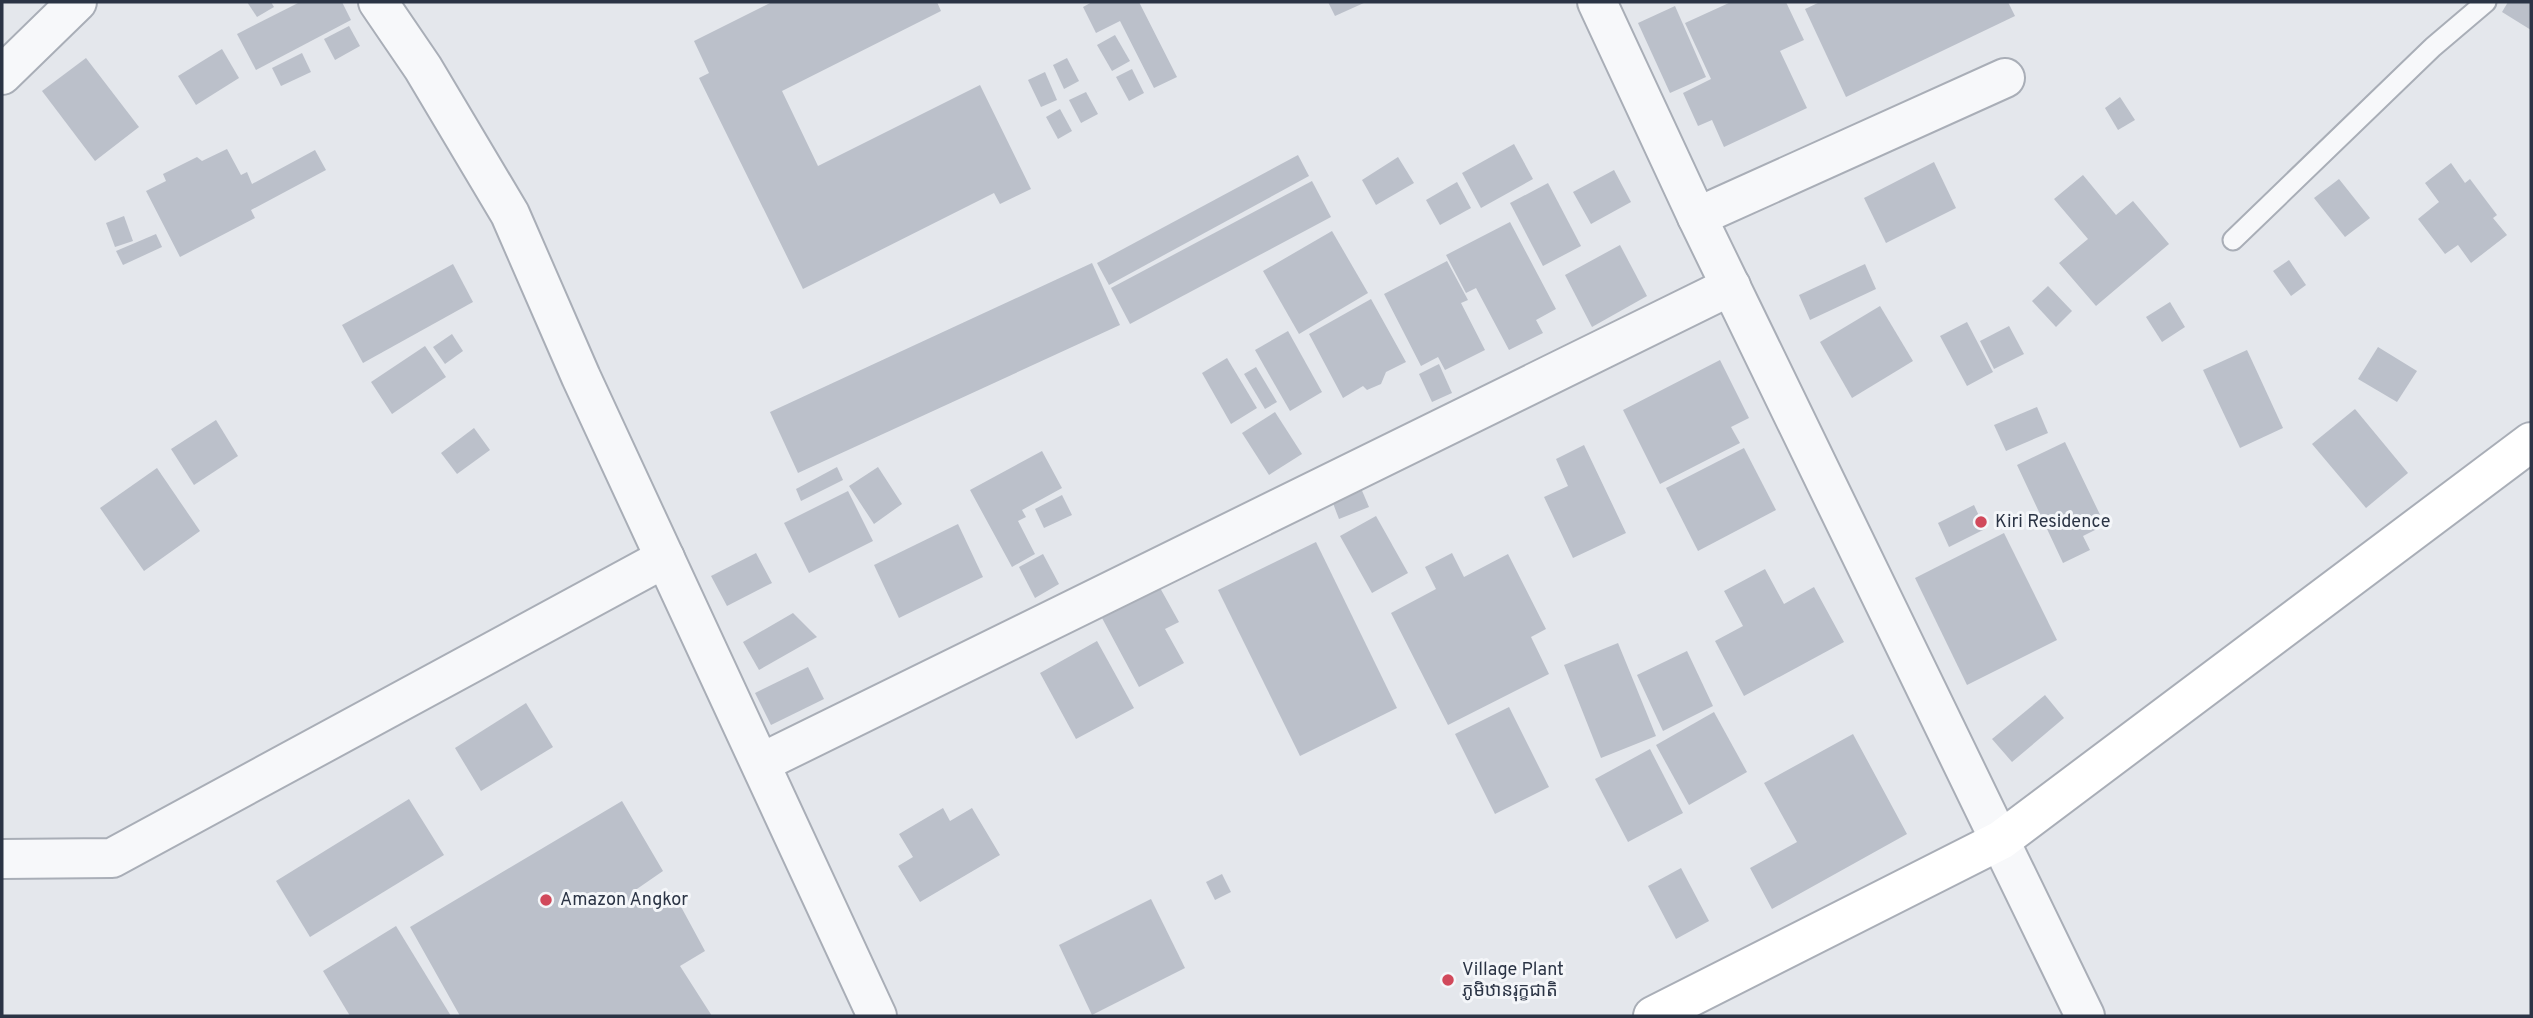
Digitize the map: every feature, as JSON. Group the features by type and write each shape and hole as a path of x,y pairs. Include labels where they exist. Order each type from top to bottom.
{"street":[{"path":"2,75 77,2"},
{"path":"378,2 423,68 510,214 581,377 877,1016"},
{"path":"1597,2 1697,217 2085,1016"},
{"path":"1697,217 2005,78"},
{"path":"761,763 1731,286"},
{"path":"1653,1016 2001,840 2531,442"},
{"path":"2,859 112,859 665,558"}],"lane":[{"path":"2233,240 2433,47 2486,2"}],"building":[{"path":"247,2 271,2 274,7 257,17"},
{"path":"300,2 342,2 351,20 256,70 237,34"},
{"path":"772,2 937,2 941,11 782,91 818,166 980,85 1031,189 1000,204 994,193 803,289 699,78 709,73 694,41"},
{"path":"1092,2 1139,2 1177,77 1154,88 1120,21 1096,33 1083,7"},
{"path":"1328,2 1366,2 1335,16"},
{"path":"1731,2 1786,2 1804,40 1780,51 1807,108 1724,147 1712,120 1698,126 1683,93 1711,79 1685,23"},
{"path":"1820,2 2008,2 2015,16 1846,97 1805,9"},
{"path":"2508,2 2531,2 2531,30 2502,12"},
{"path":"1675,6 1706,77 1670,93 1638,23"},
{"path":"349,26 360,46 335,60 324,39"},
{"path":"1115,35 1130,61 1112,71 1097,45"},
{"path":"222,49 239,78 196,105 178,76"},
{"path":"302,53 311,72 281,86 272,68"},
{"path":"86,58 139,127 95,161 42,91"},
{"path":"1067,58 1079,81 1064,89 1053,65"},
{"path":"1132,69 1144,93 1129,101 1116,77"},
{"path":"1045,72 1057,100 1041,107 1028,80"},
{"path":"1086,92 1098,114 1081,123 1069,100"},
{"path":"2120,97 2135,120 2118,130 2105,108"},
{"path":"1060,109 1072,131 1058,139 1046,117"},
{"path":"1514,144 1533,179 1481,208 1462,173"},
{"path":"227,149 241,175 247,172 252,184 315,150 326,170 251,210 255,218 180,257 146,191 166,181 163,174 197,157 202,161"},
{"path":"1298,155 1309,176 1109,285 1097,263"},
{"path":"1398,157 1414,183 1376,205 1362,180"},
{"path":"1934,162 1956,208 1886,243 1864,198"},
{"path":"2451,163 2465,183 2470,179 2497,215 2493,218 2507,235 2471,263 2458,245 2445,254 2418,219 2439,202 2425,183"},
{"path":"1614,170 1631,202 1591,224 1573,192"},
{"path":"2083,175 2116,215 2133,201 2169,244 2096,306 2059,263 2088,239 2054,199"},
{"path":"2339,179 2370,218 2345,237 2314,198"},
{"path":"1312,181 1331,217 1130,324 1111,288"},
{"path":"1457,182 1471,208 1440,225 1426,200"},
{"path":"1548,183 1581,246 1543,266 1510,203"},
{"path":"124,216 133,241 115,247 106,223"},
{"path":"1510,222 1556,309 1536,320 1543,333 1509,350 1476,288 1466,293 1446,255"},
{"path":"1332,231 1368,293 1299,334 1263,271"},
{"path":"156,234 162,247 123,265 116,251"},
{"path":"1620,245 1647,296 1592,327 1565,275"},
{"path":"2289,260 2306,285 2291,296 2273,271"},
{"path":"1447,261 1468,300 1461,303 1485,350 1445,370 1438,357 1421,366 1384,294"},
{"path":"1092,263 1120,325 798,473 770,412"},
{"path":"453,264 473,302 363,363 342,325"},
{"path":"1865,264 1876,289 1810,320 1799,295"},
{"path":"2048,286 2072,311 2056,327 2032,301"},
{"path":"1371,299 1406,362 1386,372 1381,384 1367,390 1363,386 1343,398 1309,334"},
{"path":"2170,302 2185,327 2162,342 2146,317"},
{"path":"1880,306 1913,361 1852,398 1820,342"},
{"path":"1967,322 1993,372 1967,386 1940,336"},
{"path":"2009,326 2024,354 1994,369 1980,341"},
{"path":"1288,331 1322,392 1290,411 1255,350"},
{"path":"452,334 463,351 445,364 433,347"},
{"path":"425,346 446,377 392,414 371,382"},
{"path":"2378,347 2417,371 2397,402 2358,379"},
{"path":"2247,350 2283,428 2240,448 2203,370"},
{"path":"1227,358 1257,408 1231,424 1202,373"},
{"path":"1720,360 1749,418 1731,427 1740,443 1660,484 1623,410"},
{"path":"1439,364 1452,393 1432,402 1419,374"},
{"path":"1256,367 1277,402 1265,409 1244,374"},
{"path":"2037,407 2048,433 2006,451 1994,425"},
{"path":"2355,409 2408,473 2366,508 2312,444"},
{"path":"1275,412 1302,454 1269,475 1242,433"},
{"path":"216,420 238,456 194,485 171,449"},
{"path":"474,428 490,450 457,474 441,453"},
{"path":"2065,442 2105,525 2083,536 2090,550 2063,563 2017,465"},
{"path":"1584,445 1626,533 1573,558 1544,497 1568,486 1556,459"},
{"path":"1744,448 1776,510 1698,551 1666,488"},
{"path":"1042,451 1062,488 1022,510 1026,517 1018,521 1035,554 1012,567 970,490"},
{"path":"837,467 843,480 801,501 796,489"},
{"path":"878,467 902,504 874,524 849,486"},
{"path":"157,468 200,531 144,571 100,508"},
{"path":"1360,486 1369,507 1339,519 1331,498"},
{"path":"848,491 873,541 809,573 784,523"},
{"path":"1062,495 1072,515 1044,528 1035,509"},
{"path":"1974,505 1985,529 1949,547 1938,523"},
{"path":"1376,516 1408,573 1372,593 1340,536"},
{"path":"958,524 983,577 899,618 874,565"},
{"path":"2004,533 2057,640 1967,685 1915,578"},
{"path":"1316,542 1397,708 1300,756 1218,590"},
{"path":"756,553 772,583 727,606 711,576"},
{"path":"1452,553 1464,577 1508,554 1546,629 1531,637 1549,674 1448,725 1391,613 1436,589 1425,567"},
{"path":"1043,554 1059,584 1035,598 1019,567"},
{"path":"1765,569 1784,604 1814,587 1844,642 1744,696 1715,641 1743,626 1724,591"},
{"path":"1159,586 1179,622 1165,629 1184,663 1139,687 1102,618"},
{"path":"793,613 817,637 759,670 743,642"},
{"path":"1097,641 1134,708 1076,739 1040,673"},
{"path":"1618,643 1656,736 1601,758 1564,665"},
{"path":"1687,651 1713,706 1663,731 1637,675"},
{"path":"808,667 824,699 771,725 755,693"},
{"path":"2045,695 2064,718 2012,762 1992,739"},
{"path":"526,703 553,747 481,791 455,748"},
{"path":"1509,707 1549,787 1495,814 1455,734"},
{"path":"1714,712 1747,772 1689,805 1656,745"},
{"path":"1853,734 1907,834 1772,909 1750,868 1797,842 1764,783"},
{"path":"1650,749 1683,813 1628,842 1595,779"},
{"path":"409,799 444,855 310,937 276,881"},
{"name":"Amazon Angkor","path":"622,801 663,871 634,891 642,909 673,892 705,951 680,966 712,1016 460,1016 410,927"},
{"path":"943,808 950,821 972,808 1000,855 920,902 898,866 913,857 899,834"},
{"path":"1681,868 1709,921 1676,939 1648,886"},
{"path":"1222,874 1231,892 1215,900 1206,882"},
{"path":"1151,899 1185,968 1092,1015 1059,945"},
{"path":"396,926 451,1016 350,1016 323,971"}],"place":[{"name":"Kiri Residence","path":"1981,522"},
{"name":"Amazon Angkor","path":"546,900"},
{"name":"Village Plant ភូមិឋានរុក្ខជាតិ","path":"1448,980"}]}
